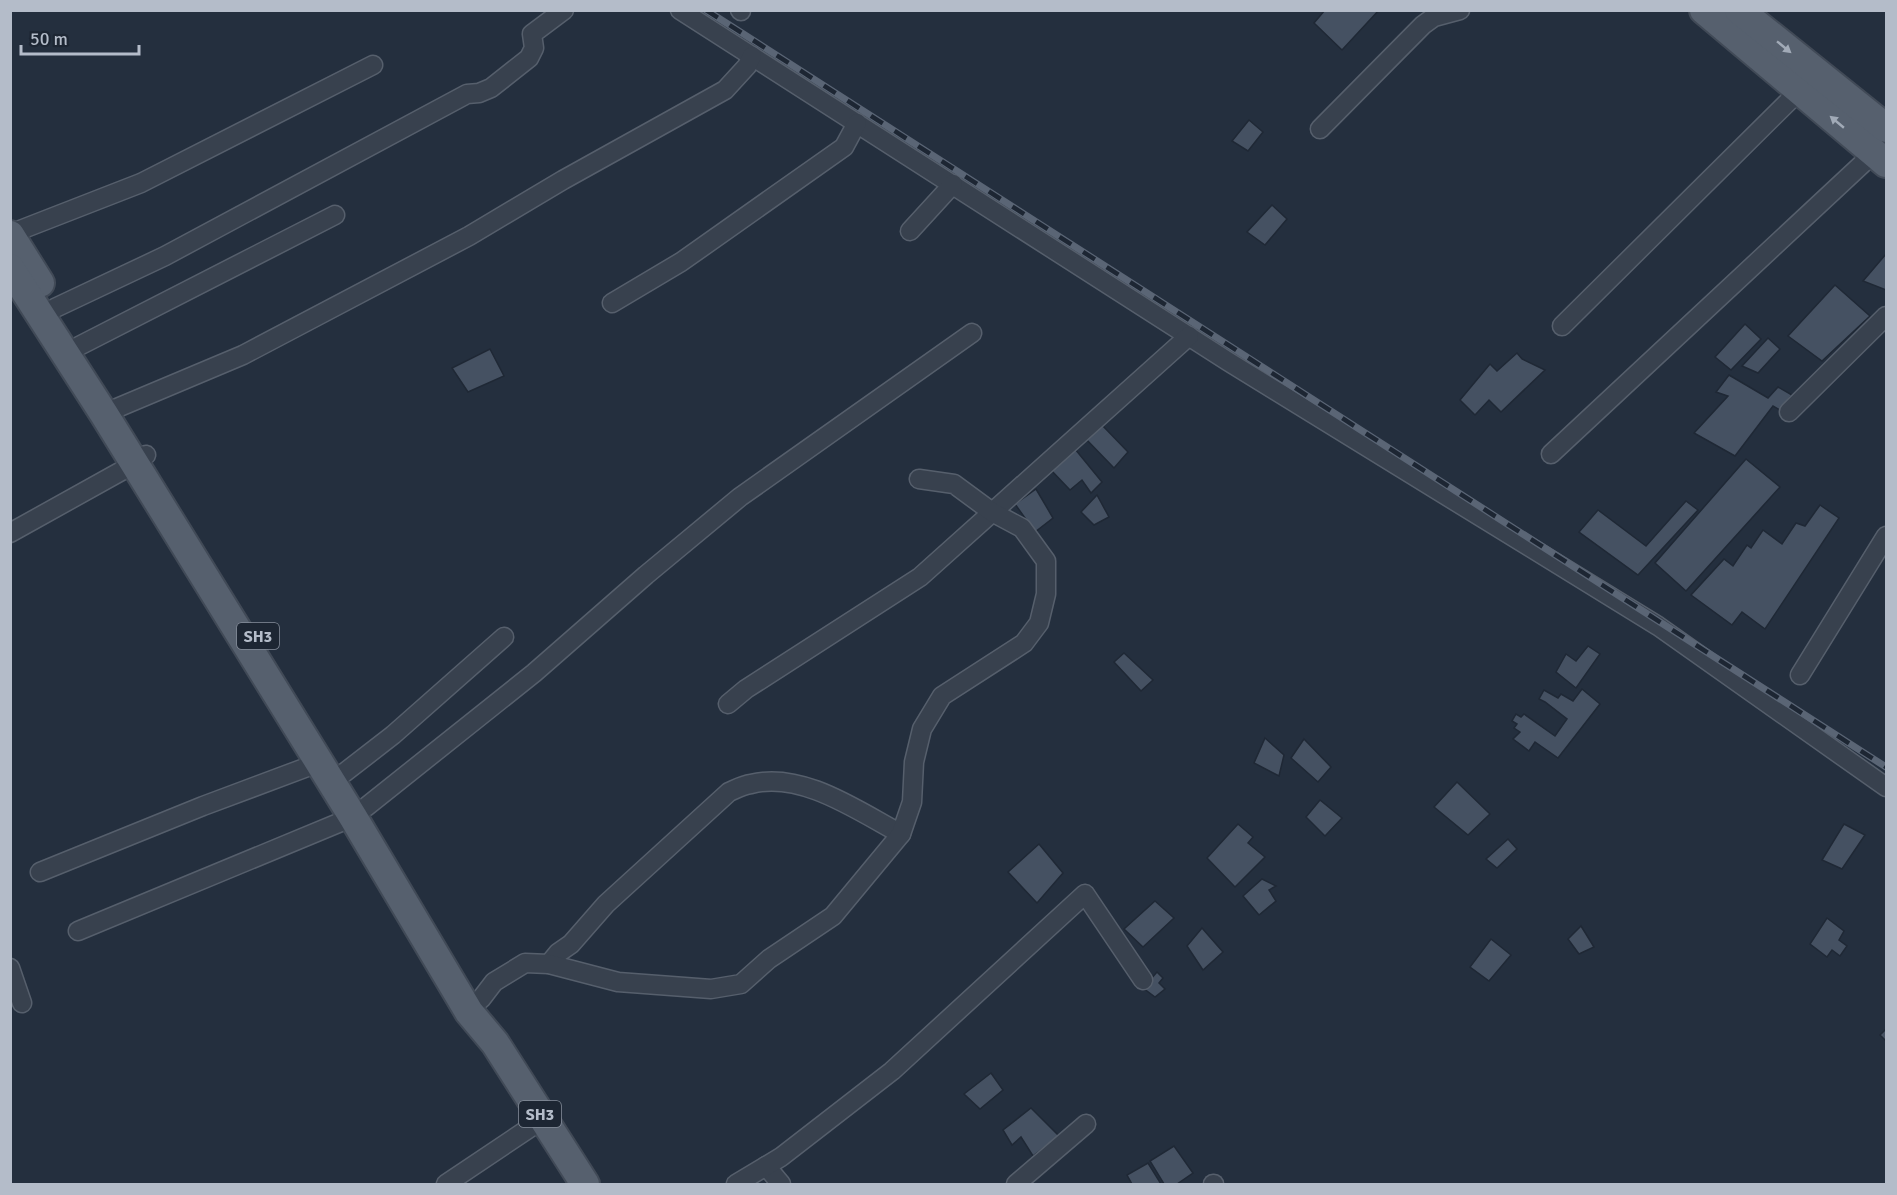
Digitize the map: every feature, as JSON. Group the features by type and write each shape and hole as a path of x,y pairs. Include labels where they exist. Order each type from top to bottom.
{"main road":[{"path":"1704,10 1880,158"},
{"path":"1739,10 1887,128"},
{"name":"SH3","path":"10,235 117,408 140,459"},
{"name":"SH3","path":"10,268 140,459 331,768 481,999 495,1043"},
{"name":"SH3","path":"359,812 469,1012 495,1043 585,1185"}],"street":[{"path":"55,308 165,256 467,94 479,93 491,88 529,58 534,48 532,34 564,10"},
{"path":"680,10 1189,336 1658,626 1887,787"},
{"path":"1320,129 1423,25 1434,17 1461,10"},
{"path":"117,408 243,355 470,236 563,180 725,90 747,66 752,56"},
{"path":"10,235 141,183 373,65"},
{"path":"1562,326 1800,90"},
{"path":"612,303 681,262 844,147 857,123"},
{"path":"1551,454 1880,158"},
{"path":"910,231 953,184"},
{"path":"80,346 335,214"},
{"path":"1790,412 1887,316"},
{"path":"78,931 359,812 534,673 645,575 740,497 972,333"},
{"path":"728,704 746,689 921,576 1189,336"},
{"path":"10,533 140,459"},
{"path":"481,999 494,982 525,963 549,964 618,982 711,989 741,984 769,959 833,916 901,834 912,802 914,762 922,729 942,696 1024,643 1039,623 1046,594 1046,561 1022,528 992,512 954,484 919,479"},
{"path":"1800,675 1887,536"},
{"path":"40,872 203,806 331,768 393,735 504,637"},
{"path":"549,964 558,952 571,944 606,904 729,792 750,784 776,781 823,792 901,834"},
{"path":"736,1185 781,1157 892,1071 1085,894 1143,981"},
{"path":"10,968 22,1003"},
{"path":"446,1185 543,1119"},
{"path":"1016,1185 1086,1124"},
{"path":"766,1166 781,1185"}],"building":[{"path":"1325,10 1379,10 1342,50 1314,23"},
{"path":"1249,120 1263,132 1248,151 1232,141"},
{"path":"1272,205 1287,219 1265,245 1247,232"},
{"path":"1886,254 1886,290 1863,281"},
{"path":"1835,285 1870,316 1822,361 1788,336"},
{"path":"1745,324 1761,339 1731,370 1715,357"},
{"path":"1768,338 1780,349 1758,373 1742,366"},
{"path":"490,349 504,376 468,392 452,368"},
{"path":"1517,353 1522,359 1545,370 1501,412 1489,400 1475,415 1460,400 1490,364 1497,371"},
{"path":"1729,375 1768,398 1778,387 1792,395 1780,410 1773,406 1735,456 1694,433 1728,396 1716,392"},
{"path":"1101,424 1128,452 1114,468 1085,438"},
{"path":"1075,449 1102,482 1091,493 1082,480 1070,490 1051,470"},
{"path":"1746,459 1780,487 1686,591 1655,563"},
{"path":"1036,489 1053,518 1035,532 1015,504"},
{"path":"1097,495 1109,517 1094,525 1081,512"},
{"path":"1686,501 1698,510 1638,575 1579,532 1598,510 1646,546"},
{"path":"1820,505 1839,518 1765,629 1742,612 1732,625 1691,595 1724,559 1733,566 1747,545 1751,548 1763,530 1782,544 1796,523 1805,526"},
{"path":"1588,646 1600,654 1576,688 1556,672 1566,654 1576,661"},
{"path":"1124,653 1153,680 1141,691 1114,662"},
{"path":"1582,689 1600,704 1558,758 1535,742 1529,751 1513,739 1520,732 1514,728 1517,724 1512,721 1516,714 1521,717 1524,714 1555,736 1567,719 1539,699 1544,690 1558,698 1561,694 1573,701"},
{"path":"1265,738 1284,755 1279,776 1254,763"},
{"path":"1304,739 1331,767 1318,782 1291,758"},
{"path":"1457,782 1490,814 1468,835 1434,807"},
{"path":"1320,800 1342,818 1325,836 1306,817"},
{"path":"1238,824 1253,837 1248,843 1265,857 1235,887 1207,858"},
{"path":"1844,824 1865,835 1842,869 1822,860"},
{"path":"1508,839 1517,849 1497,868 1486,859"},
{"path":"1039,844 1063,873 1037,903 1008,872"},
{"path":"1262,879 1276,886 1269,890 1276,901 1259,915 1243,896"},
{"path":"1155,901 1174,918 1143,947 1124,929"},
{"path":"1827,918 1844,931 1839,940 1847,946 1840,956 1832,950 1827,957 1810,944"},
{"path":"1581,926 1594,947 1579,954 1568,939"},
{"path":"1202,928 1223,952 1203,970 1187,946"},
{"path":"1491,939 1511,955 1489,981 1470,967"},
{"path":"1157,972 1163,978 1159,983 1165,989 1155,997 1143,988"},
{"path":"1886,1029 1886,1041 1880,1035"},
{"path":"991,1073 1003,1090 980,1109 964,1094"},
{"path":"1031,1108 1059,1136 1033,1156 1021,1137 1012,1145 1003,1130"},
{"path":"1174,1146 1193,1173 1177,1184 1164,1184 1150,1161"},
{"path":"1148,1163 1161,1184 1132,1184 1127,1175"}],"railway":[{"path":"706,10 1886,767"}]}
